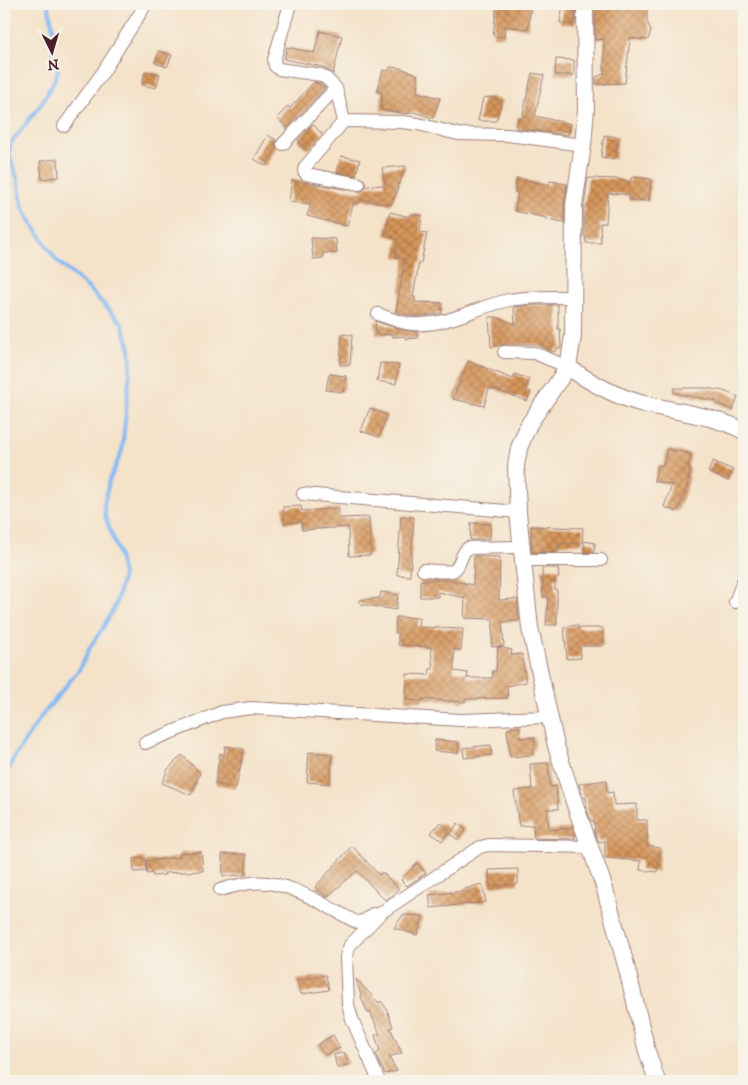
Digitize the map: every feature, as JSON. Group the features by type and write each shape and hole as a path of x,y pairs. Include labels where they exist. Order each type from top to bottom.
{"street":[{"path":"64,126 103,72 146,4"},
{"path":"290,4 274,60 275,66 279,69 321,75 327,79 336,88 344,121"},
{"path":"586,4 586,108 583,145 574,205 573,336 568,367 529,424 519,448 516,466 518,512 530,628 549,717 565,777 609,902 647,1051 657,1081"},
{"path":"283,144 336,88"},
{"path":"344,121 402,122 458,134 508,135 583,145"},
{"path":"344,121 305,167 304,171 306,174 359,184"},
{"path":"378,314 410,324 424,324 455,319 507,301 547,296 574,297"},
{"path":"504,352 534,353 568,367 593,383 642,403 677,410 735,426 744,431"},
{"path":"303,494 518,512"},
{"path":"423,570 452,571 457,568 463,550 468,548 601,560"},
{"path":"735,602 744,579"},
{"path":"144,743 222,712 251,708 461,720 549,717"},
{"path":"379,1081 352,1019 348,1004 346,956 350,945 382,912 480,847 489,845 591,847"},
{"path":"220,890 251,882 276,884 356,922 364,921 378,911 382,912"}],"building":[{"path":"497,4 531,4 528,29 505,26 504,37 493,36"},
{"path":"563,4 575,4 575,25 560,23"},
{"path":"595,4 618,6 618,8 647,7 647,21 651,31 648,40 630,38 625,83 596,84 596,77 604,74 604,39 595,40"},
{"path":"320,31 342,36 333,74 323,67 284,59 287,47 314,53"},
{"path":"159,51 172,55 167,67 155,63"},
{"path":"556,59 574,60 574,75 555,75"},
{"path":"390,67 400,68 417,74 417,92 440,98 433,118 414,112 407,114 381,110 382,92 377,91 383,70 389,71"},
{"path":"145,71 160,74 156,88 142,85"},
{"path":"532,73 544,75 535,116 571,124 568,135 516,128 518,117 522,118"},
{"path":"314,82 325,88 287,128 277,118 288,106 290,108"},
{"path":"491,97 502,101 496,121 478,121 483,98"},
{"path":"313,124 322,134 308,150 298,140"},
{"path":"268,135 276,140 276,148 266,166 254,159"},
{"path":"604,135 618,137 615,159 601,157"},
{"path":"341,156 360,160 356,175 337,172"},
{"path":"58,159 59,177 42,179 40,161"},
{"path":"406,166 399,184 397,184 398,189 391,205 361,199 360,203 354,202 347,226 307,216 311,204 289,202 292,180 361,192 367,186 385,185 382,168"},
{"path":"517,178 549,185 550,181 567,184 564,223 515,211 518,193 515,192"},
{"path":"588,178 617,179 630,182 631,178 651,179 649,201 629,200 629,195 608,193 606,223 600,223 601,243 586,243 584,235 584,206"},
{"path":"390,212 410,217 410,214 422,215 420,232 427,233 421,263 419,262 413,297 415,297 415,302 442,303 442,313 413,316 396,312 405,259 395,257 398,239 385,235"},
{"path":"311,238 336,239 337,253 323,253 323,258 313,259"},
{"path":"558,305 558,329 560,329 561,348 556,348 556,351 552,352 537,344 504,344 491,347 489,317 496,317 515,324 514,307"},
{"path":"375,321 402,330 417,332 418,338 393,337 393,334 376,335"},
{"path":"342,334 352,335 350,365 340,365"},
{"path":"468,361 513,379 515,374 529,379 526,390 531,392 527,401 499,390 489,389 484,406 453,399"},
{"path":"380,363 399,365 396,384 377,381"},
{"path":"329,374 346,376 343,392 326,390"},
{"path":"674,388 706,388 723,391 738,397 733,410 715,403 716,401 674,393"},
{"path":"370,408 387,415 379,437 361,431"},
{"path":"667,449 691,454 688,466 690,469 687,488 677,512 664,507 672,485 654,481 658,465 663,466"},
{"path":"713,461 733,470 728,481 708,472"},
{"path":"301,506 302,511 339,508 339,518 369,517 371,555 349,556 348,527 302,530 301,522 284,523 283,507"},
{"path":"401,516 414,517 410,576 397,575"},
{"path":"471,523 491,524 490,539 470,540"},
{"path":"531,526 583,528 582,543 558,544 559,552 532,552"},
{"path":"584,541 595,543 594,552 584,552"},
{"path":"474,556 500,557 499,600 517,599 519,621 502,622 504,646 492,647 493,619 464,618 465,598 438,592 438,597 420,597 420,580 450,580 473,585"},
{"path":"542,568 558,568 559,578 555,578 557,625 546,625 548,597 543,597"},
{"path":"381,592 398,595 396,610 360,604 360,600 380,598"},
{"path":"396,617 419,618 418,627 463,629 461,650 454,649 454,671 468,673 467,678 493,678 492,671 496,671 498,647 512,650 511,655 522,654 526,682 507,686 508,698 465,699 465,702 422,699 422,701 406,700 407,674 429,675 430,669 433,669 431,647 398,645 398,633 395,633"},
{"path":"578,625 578,628 603,628 603,646 580,646 581,658 567,659 564,627"},
{"path":"513,727 520,727 520,738 534,737 535,744 532,755 510,757 507,730"},
{"path":"435,740 459,742 458,753 434,751"},
{"path":"491,745 492,755 464,758 463,748"},
{"path":"225,746 244,749 236,788 215,784 220,753 224,755"},
{"path":"309,752 332,754 330,784 307,782"},
{"path":"182,755 200,773 191,795 162,783 168,769"},
{"path":"548,763 550,787 556,786 558,809 547,809 549,830 573,828 575,839 534,838 533,825 519,826 514,791 532,789 530,764"},
{"path":"606,780 607,793 613,792 614,805 637,804 637,820 647,820 647,846 660,848 657,872 640,870 641,861 605,858 605,841 599,842 595,833 594,821 591,821 587,810 586,797 583,798 579,784"},
{"path":"440,822 450,830 442,841 431,833"},
{"path":"458,823 466,830 458,840 450,834"},
{"path":"352,846 379,875 382,872 399,889 392,896 385,900 357,871 327,897 315,887"},
{"path":"201,852 203,871 164,873 165,875 153,876 152,873 147,874 146,861 180,857 179,853"},
{"path":"222,854 246,854 246,875 223,876"},
{"path":"145,858 146,871 134,872 133,859"},
{"path":"417,863 426,873 407,886 401,880"},
{"path":"518,869 518,884 490,886 489,870"},
{"path":"482,884 486,902 431,908 429,895 464,891 464,889"},
{"path":"403,915 423,916 417,935 394,928"},
{"path":"326,975 329,990 301,994 297,980"},
{"path":"356,979 378,1002 382,1002 387,1010 393,1027 390,1028 402,1053 389,1057 397,1071 385,1074 376,1054 380,1051 375,1035 380,1034 363,1002"},
{"path":"333,1035 340,1048 325,1055 317,1045"},
{"path":"344,1052 349,1064 337,1068 334,1055"}],"waterway":[{"path":"4,778 15,756 40,718 79,670 90,647 116,604 123,575 118,552 105,516 104,504 109,481 122,451 131,361 130,348 122,323 87,287 56,260 28,217 22,205 18,180 9,155 11,143 41,104 58,71 53,58 54,33 48,4"}]}
